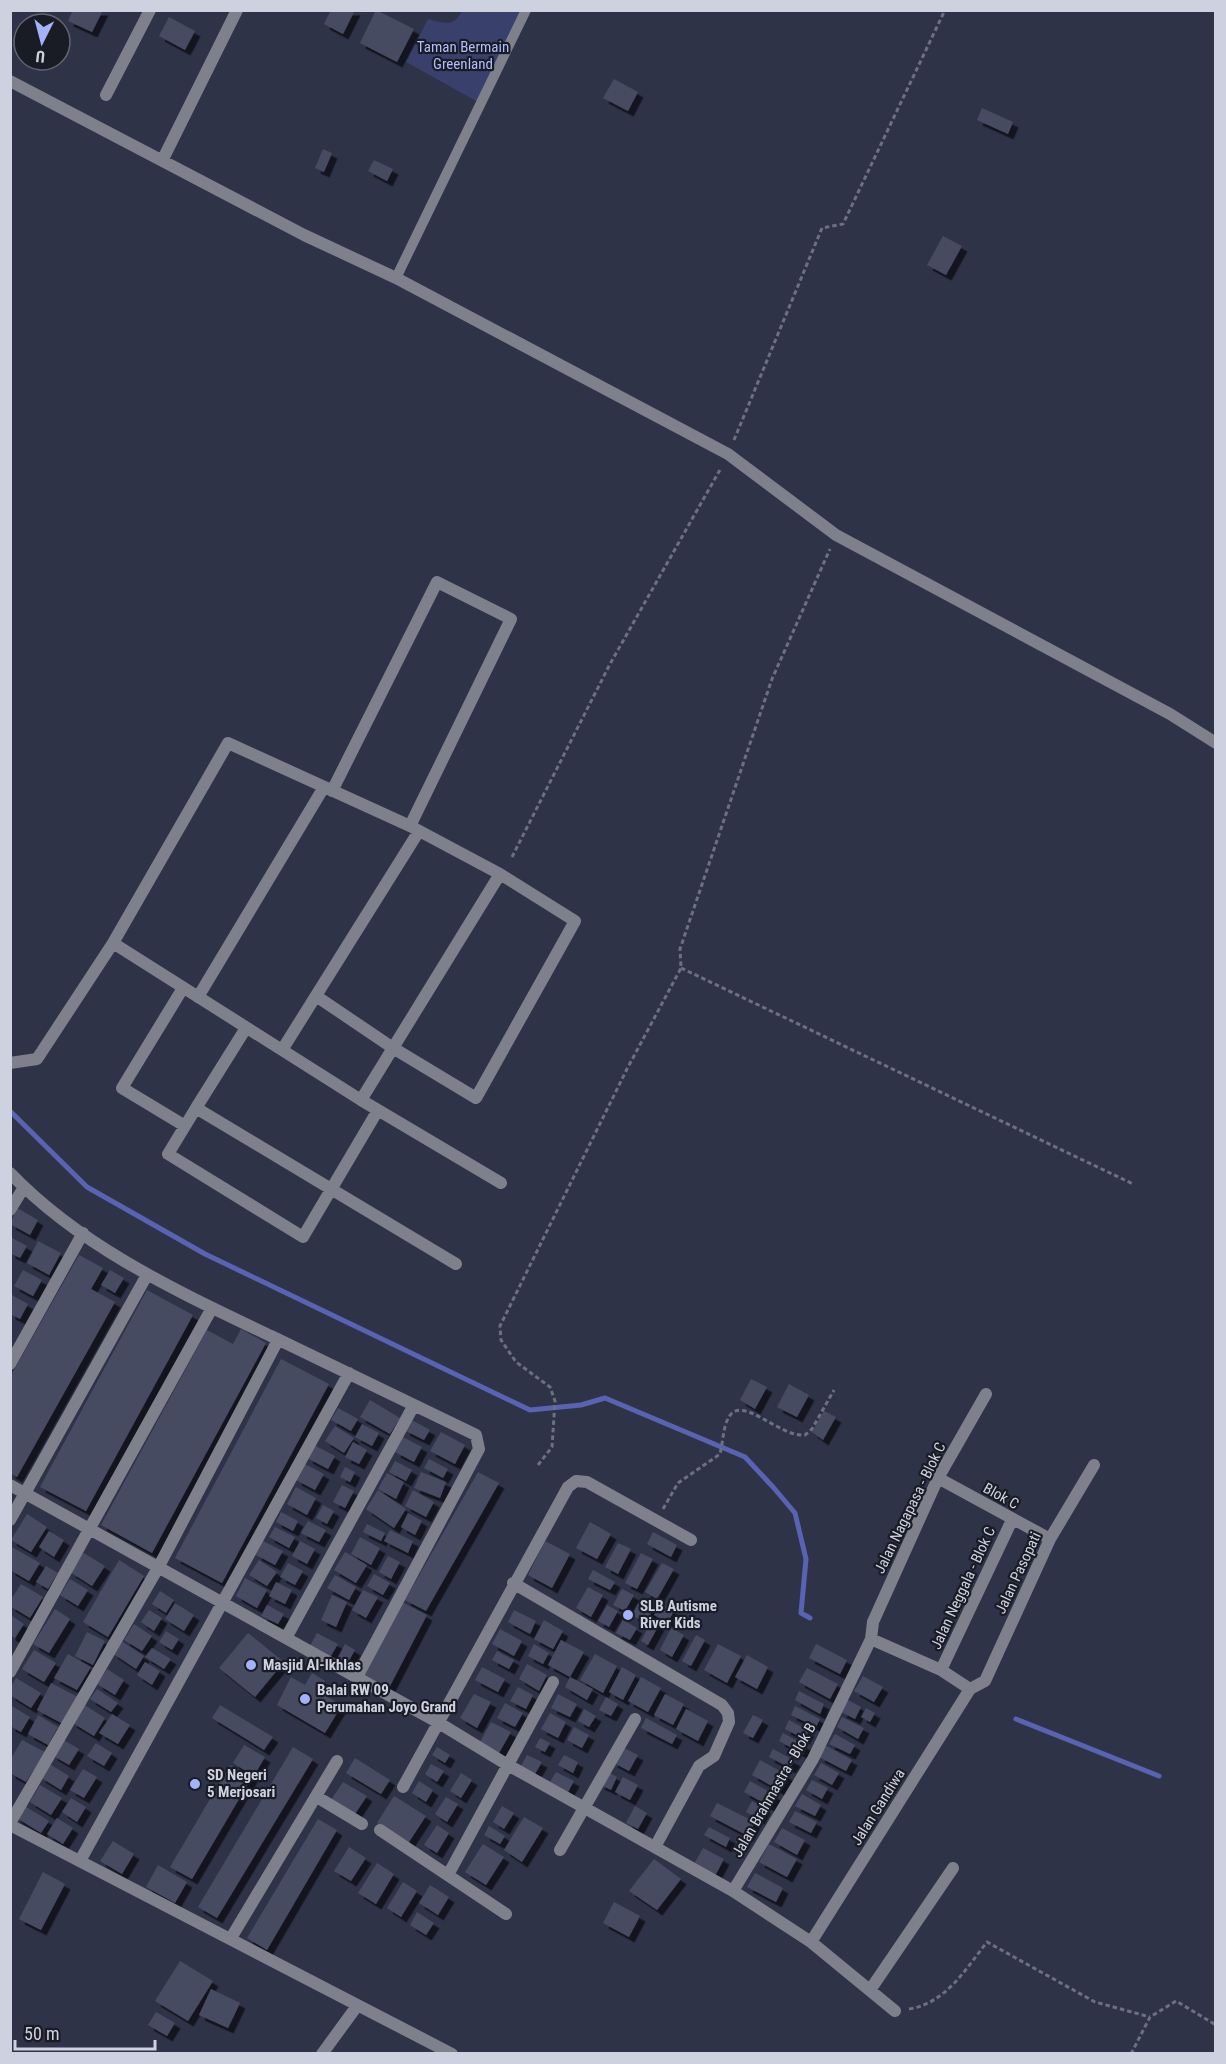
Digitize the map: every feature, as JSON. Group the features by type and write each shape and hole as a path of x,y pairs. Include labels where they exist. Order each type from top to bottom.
{"street":[{"path":"106,95 150,10"},
{"path":"163,159 237,10"},
{"path":"10,81 163,159 304,235 396,278 728,454 836,536 1170,714 1215,743"},
{"path":"198,997 328,789 438,582 511,619 414,828 282,1050"},
{"path":"10,1063 37,1059 113,943 228,743 414,828 500,874 575,921 476,1098 393,1048 316,996"},
{"path":"361,1101 500,874"},
{"path":"113,943 361,1101 501,1183"},
{"path":"183,988 122,1088 185,1126"},
{"path":"246,1028 168,1154 303,1237 378,1110"},
{"path":"196,1108 456,1264"},
{"path":"10,1173 82,1233 147,1275 476,1435 479,1449 357,1677"},
{"path":"10,1210 24,1187"},
{"path":"10,1364 82,1233"},
{"path":"10,1520 147,1275"},
{"path":"10,1672 212,1308"},
{"path":"278,1340 158,1568 10,1824 452,2054"},
{"path":"81,1859 349,1373"},
{"name":"Jalan Nagapasa - Blok C","path":"871,1638 873,1622 938,1479 986,1394"},
{"path":"286,1638 414,1405"},
{"name":"Jalan Pasopati","path":"970,1689 985,1681 1050,1539 1094,1465"},
{"name":"Blok C","path":"938,1479 1050,1539"},
{"path":"403,1787 567,1486 576,1481 587,1482 691,1540"},
{"path":"10,1485 439,1723 508,1765 733,1891 811,1941 896,2011"},
{"name":"Jalan Neggala - Blok C","path":"940,1670 1012,1520"},
{"path":"513,1583 722,1705 728,1713 729,1722 714,1756 699,1766 654,1847"},
{"path":"871,1638 940,1670 970,1689"},
{"name":"Jalan Brahmastra - Blok B","path":"733,1891 813,1759 871,1638"},
{"path":"448,1875 554,1682"},
{"name":"Jalan Gandiwa","path":"811,1941 970,1689"},
{"path":"560,1850 635,1719"},
{"path":"231,1938 337,1761"},
{"path":"316,1797 362,1824"},
{"path":"380,1830 506,1914"},
{"path":"870,1990 953,1868"},
{"path":"322,2054 357,2006"}],"lane":[{"path":"396,278 526,10"}],"path":[{"path":"512,857 610,664 728,454 822,228 843,224 945,10"},
{"path":"538,1465 552,1447 555,1401 550,1387 516,1362 501,1340 500,1326 622,1080 681,968 680,949 772,679 836,536"},
{"path":"681,968 1132,1184"},
{"path":"657,1520 678,1483 720,1454 729,1417 741,1409 748,1410 786,1433 804,1435 812,1429 834,1390"},
{"path":"896,2011 923,2007 944,1995 987,1942 1095,2002 1150,2017"},
{"path":"1131,2054 1150,2017 1176,2001 1215,2025"}],"green space":[{"name":"Taman Bermain Greenland","path":"462,11 522,11 478,102 406,62 428,19 448,23 455,20"}],"building":[{"path":"73,10 103,10 92,32 72,23"},
{"path":"331,10 355,10 343,34 324,24"},
{"path":"376,10 414,29 397,62 360,43"},
{"path":"169,17 195,31 185,50 159,36"},
{"path":"614,79 638,92 628,111 603,98"},
{"path":"982,108 1013,122 1008,134 977,120"},
{"path":"323,149 332,153 324,172 315,168"},
{"path":"374,160 393,169 387,181 368,171"},
{"path":"943,236 962,246 946,275 927,265"},
{"path":"17,1208 38,1220 30,1235 10,1224"},
{"path":"10,1237 27,1246 20,1258 10,1253"},
{"path":"38,1241 61,1253 49,1275 27,1263"},
{"path":"79,1255 103,1268 91,1289 115,1302 17,1477 10,1473 10,1377"},
{"path":"23,1270 42,1280 33,1296 14,1286"},
{"path":"110,1270 124,1278 115,1293 101,1285"},
{"path":"147,1290 193,1315 86,1511 40,1487"},
{"path":"10,1294 28,1304 20,1319 10,1314"},
{"path":"241,1329 266,1343 152,1553 101,1525 207,1330 233,1344"},
{"path":"281,1359 329,1384 222,1583 175,1558"},
{"path":"751,1379 767,1387 755,1409 740,1400"},
{"path":"789,1384 809,1395 797,1417 777,1407"},
{"path":"370,1400 400,1418 390,1434 360,1417"},
{"path":"338,1408 358,1419 351,1431 331,1420"},
{"path":"824,1411 836,1417 823,1440 812,1432"},
{"path":"410,1419 430,1430 424,1440 404,1430"},
{"path":"362,1424 379,1433 372,1446 355,1437"},
{"path":"335,1426 354,1438 344,1453 325,1441"},
{"path":"441,1432 465,1445 455,1464 430,1451"},
{"path":"403,1437 422,1447 414,1462 395,1452"},
{"path":"353,1442 367,1450 359,1464 345,1457"},
{"path":"314,1445 335,1456 328,1469 307,1458"},
{"path":"429,1459 448,1469 443,1478 424,1468"},
{"path":"395,1461 412,1470 406,1481 389,1472"},
{"path":"305,1464 324,1474 315,1490 296,1480"},
{"path":"345,1467 355,1472 350,1482 340,1477"},
{"path":"421,1472 446,1482 440,1498 414,1488"},
{"path":"478,1472 499,1483 426,1611 405,1600"},
{"path":"387,1473 404,1482 396,1499 378,1489"},
{"path":"342,1485 354,1491 345,1508 333,1502"},
{"path":"296,1487 316,1498 307,1515 287,1504"},
{"path":"378,1490 406,1509 394,1528 366,1509"},
{"path":"413,1490 434,1502 426,1517 405,1506"},
{"path":"323,1505 334,1511 327,1524 316,1518"},
{"path":"281,1512 298,1521 293,1531 276,1522"},
{"path":"408,1513 422,1521 415,1535 401,1527"},
{"path":"27,1514 47,1527 31,1552 11,1540"},
{"path":"308,1521 326,1530 319,1542 301,1533"},
{"path":"590,1522 611,1534 597,1559 576,1548"},
{"path":"367,1524 385,1533 381,1541 363,1532"},
{"path":"275,1527 295,1537 289,1548 269,1537"},
{"path":"390,1530 413,1541 408,1553 384,1541"},
{"path":"49,1531 64,1540 54,1557 39,1547"},
{"path":"653,1532 677,1545 671,1557 647,1544"},
{"path":"360,1537 380,1548 371,1565 351,1554"},
{"path":"263,1541 283,1551 275,1565 256,1555"},
{"path":"300,1541 315,1549 307,1564 292,1556"},
{"path":"545,1541 570,1554 552,1588 528,1575"},
{"path":"618,1543 631,1549 618,1574 605,1567"},
{"path":"10,1546 40,1563 29,1581 10,1570"},
{"path":"82,1552 105,1566 92,1586 70,1572"},
{"path":"345,1552 367,1565 356,1583 334,1570"},
{"path":"641,1553 653,1559 637,1589 625,1583"},
{"path":"388,1556 400,1562 391,1579 379,1572"},
{"path":"119,1560 144,1576 108,1637 83,1622"},
{"path":"259,1560 277,1572 267,1586 249,1575"},
{"path":"288,1563 303,1571 295,1585 280,1577"},
{"path":"662,1563 674,1569 657,1599 645,1592"},
{"path":"46,1566 58,1573 48,1589 36,1582"},
{"path":"593,1570 615,1582 610,1590 588,1579"},
{"path":"374,1574 390,1583 383,1595 367,1586"},
{"path":"335,1575 356,1587 349,1600 327,1588"},
{"path":"245,1578 267,1590 257,1608 236,1596"},
{"path":"70,1579 88,1590 78,1606 60,1595"},
{"path":"276,1582 292,1590 285,1604 269,1596"},
{"path":"21,1584 43,1597 30,1618 10,1606 10,1601"},
{"path":"588,1587 603,1595 591,1617 576,1608"},
{"path":"622,1589 634,1595 625,1611 613,1605"},
{"path":"363,1590 378,1597 366,1618 352,1610"},
{"path":"160,1591 174,1600 166,1613 152,1604"},
{"path":"332,1595 347,1602 336,1627 321,1620"},
{"path":"402,1602 427,1615 389,1688 364,1675"},
{"path":"639,1602 653,1609 646,1623 632,1615"},
{"path":"175,1603 194,1615 184,1631 165,1619"},
{"path":"660,1603 674,1611 668,1622 654,1615"},
{"path":"267,1605 284,1614 278,1624 261,1616"},
{"path":"607,1605 618,1611 609,1627 598,1621"},
{"path":"55,1609 70,1619 49,1653 33,1644"},
{"path":"149,1610 162,1618 154,1631 141,1622"},
{"path":"514,1610 536,1621 530,1634 508,1622"},
{"path":"12,1616 24,1624 15,1638 10,1635"},
{"path":"544,1620 563,1631 553,1649 534,1639"},
{"path":"623,1620 637,1628 630,1640 616,1633"},
{"path":"651,1622 659,1625 648,1645 641,1641"},
{"path":"134,1624 152,1636 142,1651 124,1640"},
{"path":"671,1628 684,1635 672,1657 660,1650"},
{"path":"500,1629 522,1641 514,1656 492,1644"},
{"path":"166,1631 179,1639 172,1650 159,1642"},
{"path":"87,1632 105,1641 93,1665 75,1656"},
{"name":"Masjid Al-Ikhlas","path":"248,1633 284,1662 255,1697 219,1668"},
{"path":"317,1633 338,1644 329,1659 309,1648"},
{"path":"696,1635 705,1640 691,1666 682,1661"},
{"path":"120,1640 144,1656 136,1669 112,1653"},
{"path":"561,1640 584,1652 570,1677 548,1665"},
{"path":"345,1644 355,1650 346,1666 336,1661"},
{"path":"534,1644 549,1653 543,1664 528,1656"},
{"path":"718,1644 741,1656 727,1683 704,1670"},
{"path":"816,1644 847,1660 840,1674 809,1658"},
{"path":"152,1648 171,1659 164,1669 145,1657"},
{"path":"34,1650 56,1663 44,1682 22,1669"},
{"path":"497,1651 514,1660 509,1669 492,1660"},
{"path":"68,1654 91,1667 77,1690 54,1678"},
{"path":"595,1654 617,1666 603,1693 580,1680"},
{"path":"747,1655 768,1667 757,1689 735,1677"},
{"path":"145,1662 160,1671 152,1685 137,1675"},
{"path":"527,1664 547,1675 539,1691 519,1679"},
{"path":"482,1667 505,1679 498,1692 475,1680"},
{"path":"622,1667 636,1675 623,1700 609,1692"},
{"path":"807,1668 838,1684 830,1699 799,1682"},
{"path":"107,1669 124,1680 115,1695 97,1684"},
{"name":"Balai RW 09 Perumahan Joyo Grand","path":"312,1673 325,1681 319,1692 342,1705 325,1733 277,1705 291,1677 305,1685"},
{"path":"863,1676 883,1687 874,1702 854,1691"},
{"path":"570,1677 593,1689 587,1700 565,1687"},
{"path":"641,1677 661,1688 648,1712 628,1701"},
{"path":"16,1678 41,1693 31,1708 10,1695 10,1688"},
{"path":"51,1683 78,1697 63,1724 37,1710"},
{"path":"518,1687 533,1695 526,1709 510,1701"},
{"path":"97,1689 118,1703 111,1712 90,1699"},
{"path":"799,1691 824,1704 820,1714 795,1700"},
{"path":"474,1694 491,1702 477,1728 460,1718"},
{"path":"558,1694 577,1704 570,1717 551,1708"},
{"path":"665,1694 684,1704 673,1725 654,1715"},
{"path":"606,1697 618,1704 611,1716 599,1710"},
{"path":"848,1700 861,1707 855,1719 841,1712"},
{"path":"505,1703 523,1713 515,1727 497,1718"},
{"path":"83,1704 105,1718 94,1736 71,1722"},
{"path":"10,1705 30,1717 21,1732 10,1726"},
{"path":"220,1705 273,1737 264,1750 212,1718"},
{"path":"795,1706 820,1719 816,1727 791,1715"},
{"path":"866,1708 875,1713 870,1722 861,1717"},
{"path":"584,1709 596,1716 589,1727 578,1721"},
{"path":"686,1709 708,1721 698,1741 676,1729"},
{"path":"550,1713 566,1722 558,1738 541,1729"},
{"path":"112,1714 130,1725 118,1744 99,1733"},
{"path":"38,1715 58,1727 48,1745 28,1734"},
{"path":"753,1715 763,1720 753,1738 743,1733"},
{"path":"842,1717 864,1728 858,1739 837,1727"},
{"path":"646,1718 677,1735 672,1744 641,1728"},
{"path":"789,1720 809,1731 804,1739 785,1729"},
{"path":"491,1722 511,1732 499,1753 480,1742"},
{"path":"574,1727 589,1735 582,1748 567,1740"},
{"path":"783,1733 807,1746 803,1754 779,1741"},
{"path":"835,1734 855,1745 850,1754 829,1744"},
{"path":"540,1738 550,1743 545,1752 535,1747"},
{"path":"62,1739 79,1749 69,1765 52,1755"},
{"path":"22,1740 45,1752 26,1782 10,1773 10,1760"},
{"path":"96,1743 112,1753 104,1766 87,1756"},
{"path":"244,1745 265,1757 254,1776 233,1763"},
{"path":"825,1745 852,1760 846,1771 819,1757"},
{"path":"620,1746 638,1755 629,1771 612,1762"},
{"path":"293,1747 313,1759 217,1918 198,1907"},
{"path":"437,1747 450,1755 445,1763 432,1755"},
{"path":"773,1749 795,1761 790,1768 769,1757"},
{"path":"527,1755 542,1762 535,1774 521,1766"},
{"path":"564,1755 578,1762 573,1773 558,1765"},
{"path":"355,1758 390,1780 381,1794 346,1773"},
{"path":"760,1760 789,1776 781,1791 752,1775"},
{"path":"48,1763 69,1776 61,1790 40,1777"},
{"path":"821,1763 839,1773 832,1785 814,1775"},
{"path":"431,1764 444,1771 437,1782 425,1774"},
{"path":"230,1765 252,1777 192,1879 170,1867"},
{"path":"83,1769 97,1777 84,1798 70,1790"},
{"path":"606,1771 617,1777 611,1790 599,1784"},
{"path":"556,1772 574,1781 568,1792 550,1782"},
{"path":"461,1773 472,1780 461,1798 450,1791"},
{"path":"623,1777 638,1785 630,1800 615,1792"},
{"path":"812,1780 828,1788 822,1799 806,1790"},
{"path":"419,1781 433,1790 426,1802 412,1793"},
{"path":"750,1781 775,1795 769,1806 744,1792"},
{"path":"343,1782 367,1796 355,1814 331,1800"},
{"path":"40,1785 62,1798 51,1815 30,1802"},
{"path":"802,1794 821,1805 815,1816 795,1806"},
{"path":"394,1796 426,1816 409,1842 377,1823"},
{"path":"446,1797 458,1804 447,1822 435,1814"},
{"path":"71,1798 86,1807 77,1822 62,1812"},
{"path":"752,1801 765,1808 759,1819 746,1812"},
{"path":"717,1803 755,1822 748,1836 710,1816"},
{"path":"23,1805 49,1821 41,1833 15,1817"},
{"path":"502,1806 514,1813 504,1829 493,1822"},
{"path":"635,1806 647,1813 638,1829 626,1823"},
{"path":"795,1811 817,1822 811,1833 789,1822"},
{"path":"524,1817 543,1828 522,1862 504,1850"},
{"path":"57,1818 73,1828 63,1844 47,1834"},
{"path":"318,1819 337,1830 267,1950 247,1938"},
{"path":"437,1825 449,1833 437,1853 424,1845"},
{"path":"489,1826 505,1836 500,1844 484,1835"},
{"path":"709,1827 730,1838 726,1847 704,1835"},
{"path":"782,1828 805,1840 797,1855 774,1842"},
{"path":"113,1841 134,1854 122,1874 100,1861"},
{"path":"483,1844 504,1857 486,1885 465,1872"},
{"path":"769,1844 797,1859 787,1877 759,1862"},
{"path":"349,1847 366,1858 351,1881 334,1871"},
{"path":"703,1848 724,1859 715,1876 694,1864"},
{"path":"654,1859 681,1879 657,1910 629,1891"},
{"path":"377,1863 394,1874 376,1904 358,1893"},
{"path":"158,1865 187,1882 175,1903 146,1887"},
{"path":"43,1872 65,1884 41,1930 19,1919"},
{"path":"755,1873 783,1888 776,1902 747,1887"},
{"path":"403,1882 417,1891 401,1917 387,1908"},
{"path":"430,1885 449,1897 438,1915 419,1903"},
{"path":"614,1902 640,1916 629,1937 603,1923"},
{"path":"417,1912 434,1923 426,1935 410,1925"},
{"path":"180,1961 213,1981 188,2021 155,2001"},
{"path":"211,1989 240,2003 228,2028 199,2015"},
{"path":"156,2012 175,2023 167,2036 148,2025"}],"waterway":[{"path":"10,1111 87,1187 205,1254 530,1410 581,1405 605,1398 745,1457 795,1513 806,1559 801,1613 810,1618"},
{"path":"1016,1719 1159,1776"}],"place":[{"name":"SLB Autisme River Kids","path":"628,1615"},
{"name":"Masjid Al-Ikhlas","path":"251,1665"},
{"name":"Balai RW 09 Perumahan Joyo Grand","path":"305,1699"},
{"name":"SD Negeri 5 Merjosari","path":"195,1784"}]}
